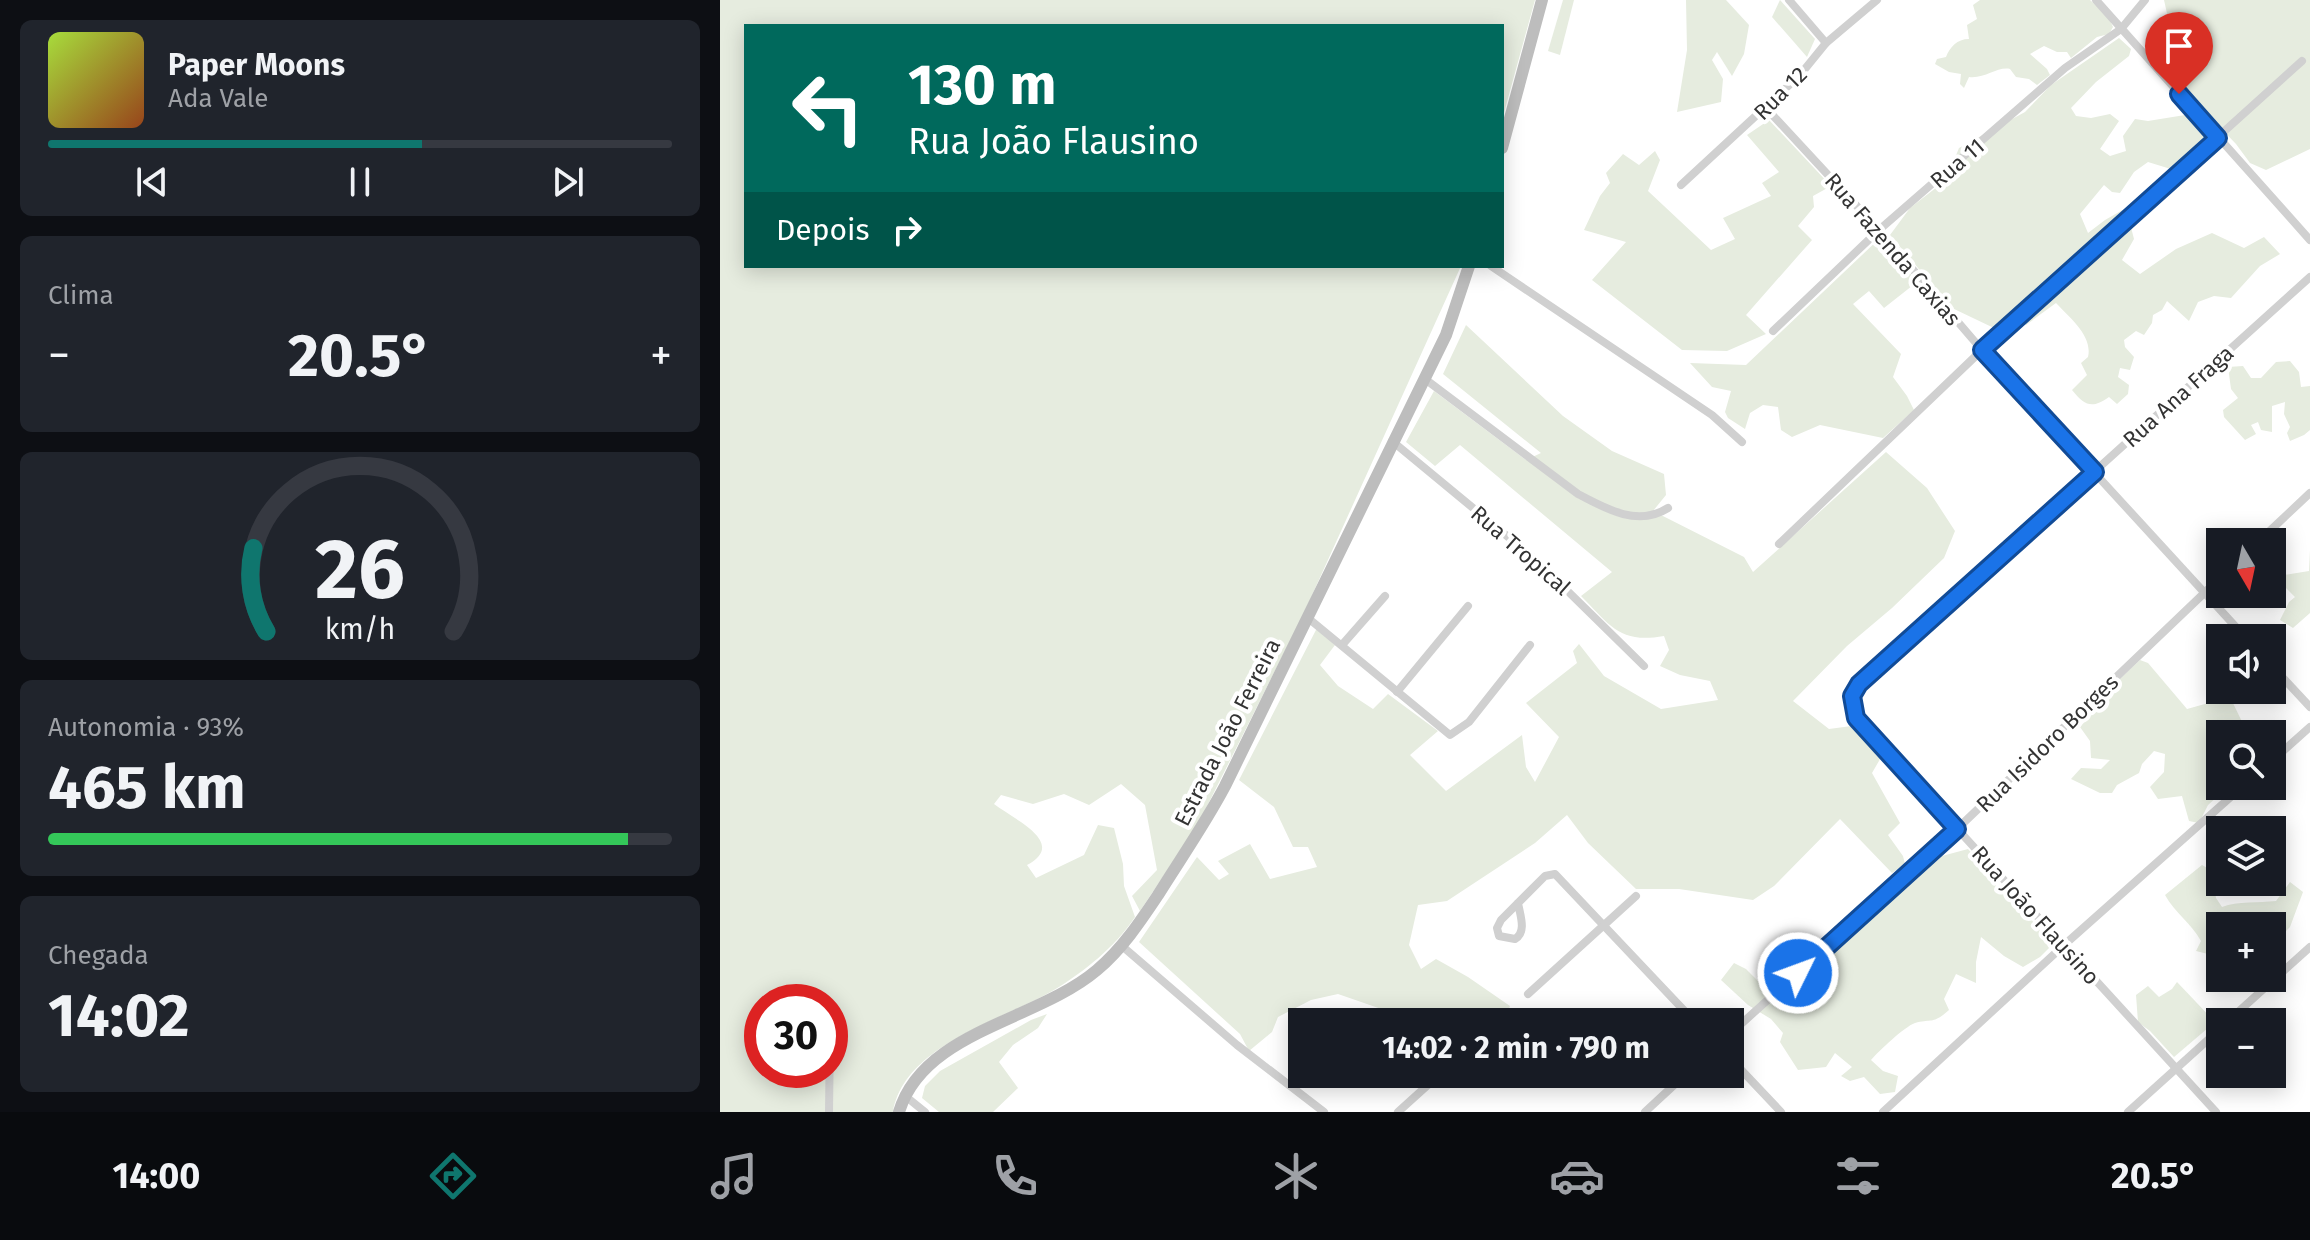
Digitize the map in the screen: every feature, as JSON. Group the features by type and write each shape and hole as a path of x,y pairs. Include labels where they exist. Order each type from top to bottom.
{"street":[{"path":"1504,141 1542,0"},
{"path":"1789,0 1826,43"},
{"name":"Rua 12","path":"1681,185 1800,75 1826,43 1877,0"},
{"path":"2096,0 2310,240"},
{"name":"Rua 11","path":"1773,331 1879,230 2065,68 2121,29 2145,0"},
{"path":"1779,544 1982,350 2302,61"},
{"name":"Rua Fazenda Caxias","path":"1766,108 2233,624"},
{"name":"Estrada João Ferreira","path":"899,1112 904,1095 921,1071 946,1052 1067,991 1094,973 1122,946 1207,822 1446,335 1468,268"},
{"path":"1494,268 1712,415 1742,442"},
{"name":"Rua Ana Fraga","path":"1856,718 1852,696 1859,684 2310,277"},
{"path":"1425,379 1578,494 1599,505 1636,517 1649,517 1668,508"},
{"name":"Rua Tropical","path":"1392,441 1536,560 1644,666"},
{"path":"2273,528 2310,493"},
{"name":"Rua Isidoro Borges","path":"1744,1021 1957,829 2204,593"},
{"path":"1342,645 1385,596"},
{"path":"1397,692 1468,606"},
{"path":"1308,618 1447,734 1455,733 1469,722 1530,645"},
{"path":"2286,681 2310,707"},
{"name":"Rua João Flausino","path":"1856,718 2216,1112"},
{"path":"2286,748 2310,727"},
{"path":"1883,1112 2227,800"},
{"path":"1518,903 1545,876 1555,874 1681,1008"},
{"path":"1528,994 1636,896"},
{"path":"1122,946 1237,1045 1324,1112"},
{"path":"2242,1008 2310,947"},
{"path":"2128,1112 2206,1041"},
{"path":"1744,1073 1781,1112"},
{"path":"829,1088 829,1112"},
{"path":"1398,1112 1425,1088"},
{"path":"1645,1112 1671,1088"},
{"path":"904,1095 925,1112"}],"shaded area":[{"path":"720,0 1535,0 1504,113 1504,24 744,24 744,268 1460,268 1303,615 1198,824 1140,911 1132,896 1157,870 1145,805 1121,784 1089,805 1064,794 1033,804 1001,795 994,804 1034,832 1040,840 1042,848 1038,857 1027,865 1036,878 1084,855 1098,825 1114,828 1123,864 1124,886 1135,917 1109,948 1088,966 1054,990 958,1037 935,1052 916,1069 901,1089 893,1112 720,1112"},
{"path":"1563,0 1574,0 1560,55 1548,51"},
{"path":"1686,0 1726,0 1749,25 1744,54 1732,76 1717,52 1712,60 1723,79 1721,102 1677,112 1687,50"},
{"path":"1780,0 1815,39 1807,57 1772,17"},
{"path":"1980,0 2090,0 2108,16 2113,27 2109,34 2097,37 2071,58 2067,52 2057,52 2044,46 2030,54 2050,75 2037,85 2029,79 2016,77 2010,69 2001,69 1969,77 1964,88 1960,84 1961,74 1949,72 1935,64 1937,59 1946,57 1954,44 1969,39 1967,25 1977,19 1973,5"},
{"path":"2164,0 2310,0 2310,149 2266,170 2250,163 2184,90"},
{"path":"2119,38 2131,49 2129,56 2096,82 2071,108 2076,116 2091,118 2110,114 2119,121 2100,149 2110,156 2126,151 2123,136 2135,119 2148,121 2185,115 2207,138 2174,170 2148,162 2134,172 2120,193 2112,192 2104,185 2080,214 2088,233 2126,208 2134,239 2122,260 2140,274 2176,249 2212,233 2244,248 2264,237 2280,254 2260,266 2231,298 2214,296 2198,302 2189,321 2167,301 2162,310 2153,315 2144,335 2136,331 2124,340 2125,347 2134,357 2130,370 2120,368 2118,377 2129,385 2128,394 2117,404 2109,397 2089,404 2072,390 2087,375 2081,363 2088,357 2087,342 2079,328 2056,303 2026,325 2011,317 1996,329 1952,308 1890,235 1910,208 1946,180 1959,148 2025,112 2051,85"},
{"path":"1769,120 1831,186 1813,196 1814,207 1798,226 1812,240 1746,315 1766,334 1727,351 1682,350 1592,280 1626,242 1584,230 1600,196 1610,183 1606,173 1623,154 1639,165 1655,151 1660,160 1648,191 1711,250 1735,239 1723,218 1771,196 1762,183 1779,172 1747,135"},
{"path":"1881,237 1917,282 1884,308 1869,291 1853,304 1901,354 1893,377 1914,410 1883,438 1820,425 1792,437 1781,430 1778,407 1763,405 1750,413 1745,429 1728,418 1725,412 1731,391 1712,387 1690,363 1746,365"},
{"path":"1466,325 1563,416 1612,451 1664,474 1666,495 1653,511 1744,557 1753,572 1886,452 1927,488 1955,531 1944,558 1847,646 1793,701 1829,729 1859,725 1883,754 1872,773 1900,823 1888,835 1905,864 1892,873 1840,819 1774,886 1753,900 1679,889 1636,889 1588,843 1567,815 1535,843 1447,901 1418,905 1409,945 1421,969 1436,959 1468,977 1509,1008 1378,1008 1338,994 1288,1008 1288,1012 1278,1017 1272,1032 1249,1051 1240,1034 1139,942 1197,857 1219,880 1229,874 1218,861 1250,844 1270,879 1317,867 1308,847 1293,847 1274,807 1239,780 1317,628 1335,645 1320,665 1338,686 1373,709 1388,694 1438,731 1410,755 1446,791 1522,735 1526,767 1535,782 1559,737 1526,703 1577,663 1573,651 1579,644 1604,676 1661,709 1718,700 1710,681 1680,675 1660,666 1669,650 1664,636 1626,635 1608,624 1581,596 1612,572 1460,445 1435,466 1406,442 1434,391 1526,460 1541,453 1443,374"},
{"path":"2290,361 2299,372 2301,387 2310,386 2310,430 2290,441 2287,433 2290,427 2284,414 2285,402 2272,406 2272,432 2261,430 2258,422 2251,425 2256,434 2245,440 2224,417 2223,410 2238,398 2231,389 2228,367 2243,366 2251,378 2261,378 2276,362"},
{"path":"2310,550 2310,613 2293,628 2280,620 2295,597 2286,588 2286,575 2309,571"},
{"path":"2140,660 2148,663 2187,709 2206,704 2233,704 2241,720 2206,720 2206,800 2214,800 2199,823 2189,821 2182,796 2158,799 2150,787 2164,772 2165,754 2154,751 2142,764 2139,773 2117,785 2112,793 2100,793 2071,779 2081,768 2101,769 2110,760 2091,758 2090,741 2080,727 2101,704 2109,689"},
{"path":"1968,849 2053,944 2040,957 2023,967 1981,937 1976,983 1956,974 1944,999 1949,1010 1936,1019 1910,1025 1871,1060 1883,1071 1898,1076 1895,1092 1880,1094 1864,1077 1850,1081 1841,1076 1852,1067 1835,1053 1826,1067 1798,1070 1780,1042 1783,1033 1771,1019 1748,1005 1721,980 1734,963 1746,969 1759,982 1792,986 1942,856"},
{"path":"2202,865 2206,867 2206,896 2216,896 2222,907 2276,901 2280,896 2286,896 2290,882 2303,892 2286,931 2286,912 2206,912 2206,954 2196,951 2201,941 2165,895"},
{"path":"2177,982 2206,1013 2206,1030 2174,1057 2138,1022 2136,995 2148,986 2159,997"},
{"path":"1047,1014 1038,1028 1013,1045 999,1062 1018,1088 993,1112 939,1112 922,1098 925,1086 940,1071"}],"route":[{"path":"1798,973 1957,829 1856,718 1852,696 1859,684 2095,472 1982,350 2218,138 2179,94"}]}
